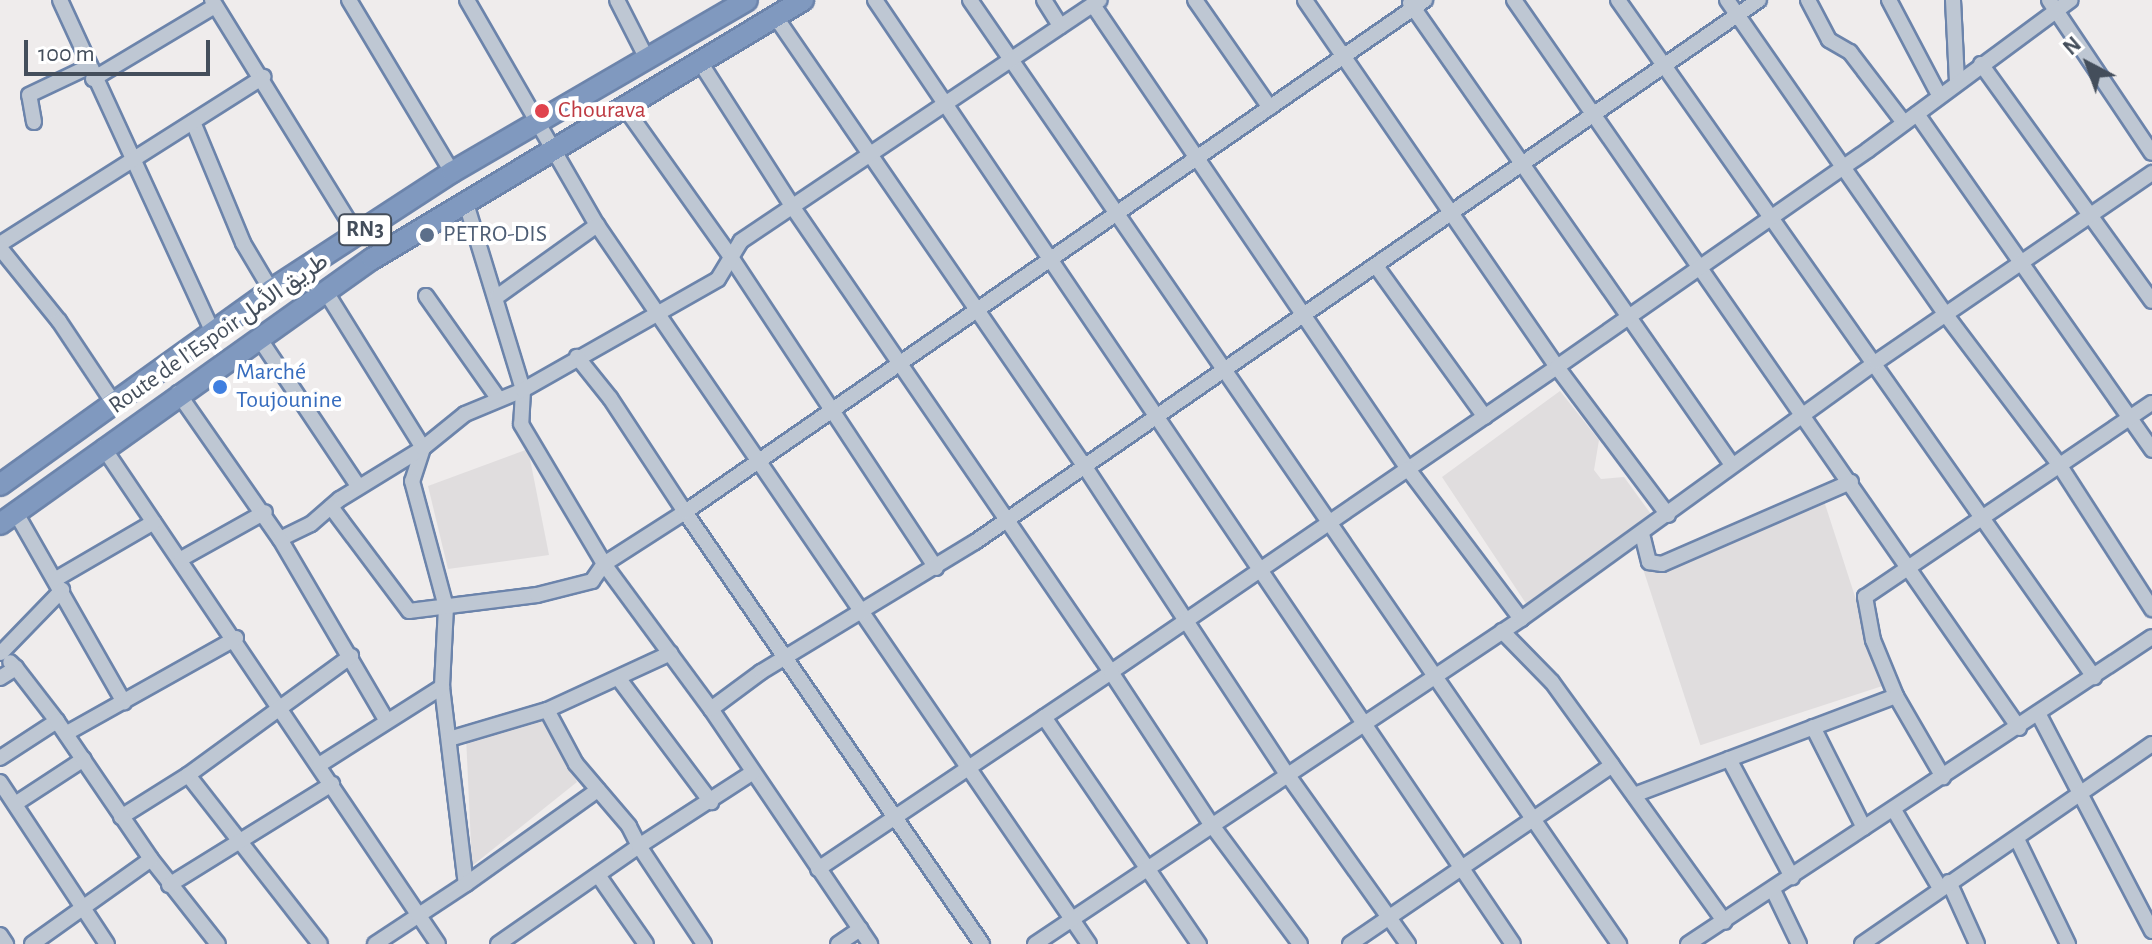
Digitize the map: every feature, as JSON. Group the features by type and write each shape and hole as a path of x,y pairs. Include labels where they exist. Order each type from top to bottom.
{"highway":[{"name":"Route de l’Espoir طريق الأمل","path":"8,518 178,393 465,200 803,0"},
{"name":"Route de l’Espoir طريق الأمل","path":"0,485 271,290 536,120 647,59 739,2"}],"street":[{"path":"60,0 212,331"},
{"path":"349,0 452,172"},
{"path":"467,0 597,225 761,460 863,615 1089,944"},
{"path":"617,0 647,59"},
{"path":"875,0 1049,263 1513,944"},
{"path":"970,0 1619,944"},
{"path":"1044,0 1060,26"},
{"path":"1195,0 1270,108"},
{"path":"1305,0 1449,214 1557,367 1668,515"},
{"path":"1514,0 1805,413 2019,728"},
{"path":"1618,0 1775,217 2094,677"},
{"path":"1727,0 1946,315 2058,463 2152,609"},
{"path":"711,709 787,658 863,615 936,568 1759,0"},
{"path":"1808,0 1829,40 1850,52 1904,123"},
{"path":"1889,0 1939,95"},
{"path":"1953,0 1957,81"},
{"path":"818,869 1261,571 1701,265 1775,217 1917,114 2052,5 2071,0"},
{"path":"280,539 358,486 423,448 448,425 498,398 523,390 655,310 718,279 726,272 729,254 741,241 794,209 870,155 1013,62 1097,2 1301,317 1408,469 1521,619"},
{"path":"34,122 29,95 91,73 213,3 263,77 357,235"},
{"path":"331,507 409,611 579,585 595,579 604,564 1049,263 1416,3 1520,165 1732,465"},
{"path":"2052,5 2152,153"},
{"path":"775,16 975,312 1085,467 1287,774 1408,944"},
{"path":"700,62 794,209 1008,519 1211,824 1300,944"},
{"path":"1981,64 2152,301"},
{"path":"115,405 59,321 0,246 263,77"},
{"path":"623,105 729,254 936,568"},
{"path":"1917,114 2021,267 2152,450"},
{"path":"193,122 243,243 271,290"},
{"path":"1035,944 1521,619 1876,362 2021,267 2152,173"},
{"path":"465,200 498,296 523,390 521,424 604,564 711,709 870,944"},
{"path":"498,296 597,225"},
{"path":"1376,266 1485,417"},
{"path":"326,292 423,448"},
{"path":"426,296 498,398"},
{"path":"259,338 358,486"},
{"path":"577,357 627,422 685,512 982,944"},
{"path":"178,393 265,512 295,572 351,656 386,720"},
{"path":"1943,777 1896,696 1873,640 1865,597 2058,463 2152,403"},
{"path":"103,447 236,638 438,944"},
{"path":"423,448 412,481 446,607 442,687 466,884"},
{"path":"1642,534 1649,562 1662,564 1851,482"},
{"path":"181,559 265,512"},
{"path":"8,518 59,584 124,702"},
{"path":"154,522 59,584 1,652 62,727 169,885 218,944"},
{"path":"1502,631 1552,682 1725,922"},
{"path":"1688,944 2019,728 2152,637"},
{"path":"0,758 62,727 124,702 236,638"},
{"path":"449,739 547,710 671,653"},
{"path":"121,817 188,775 351,656"},
{"path":"0,678 16,668"},
{"path":"619,679 711,802"},
{"path":"319,765 442,687"},
{"path":"1634,795 1896,696"},
{"path":"547,710 566,748 629,826 704,944"},
{"path":"2038,713 2152,931"},
{"path":"1044,717 1199,944"},
{"path":"1813,727 1864,828"},
{"path":"1862,944 1884,937 1944,885 2017,839 2081,793 2150,751"},
{"path":"15,804 84,759"},
{"path":"1729,759 1792,877"},
{"path":"1350,944 1612,765"},
{"path":"498,944 639,846 752,773"},
{"path":"188,775 244,840 320,944"},
{"path":"0,782 107,944"},
{"path":"169,885 332,784"},
{"path":"375,944 419,918 598,790"},
{"path":"1894,810 1944,885 1977,944"},
{"path":"2017,839 2066,943"},
{"path":"32,944 151,859"},
{"path":"598,875 646,944"},
{"path":"1773,890 1799,944"},
{"path":"2137,903 2152,895"},
{"path":"838,944 860,929"},
{"path":"0,935 6,944"}],"shaded area":[{"path":"1560,391 1599,440 1594,470 1601,479 1624,477 1656,521 1531,611 1442,477"},
{"path":"528,449 549,555 448,569 428,486"},
{"path":"1824,501 1884,686 1700,745 1640,561"},
{"path":"546,714 577,782 472,866 466,736"}],"place":[{"name":"Chourava","path":"542,111"},
{"name":"PETRO-DIS","path":"427,235"},
{"name":"Marché Toujounine","path":"220,387"}]}
